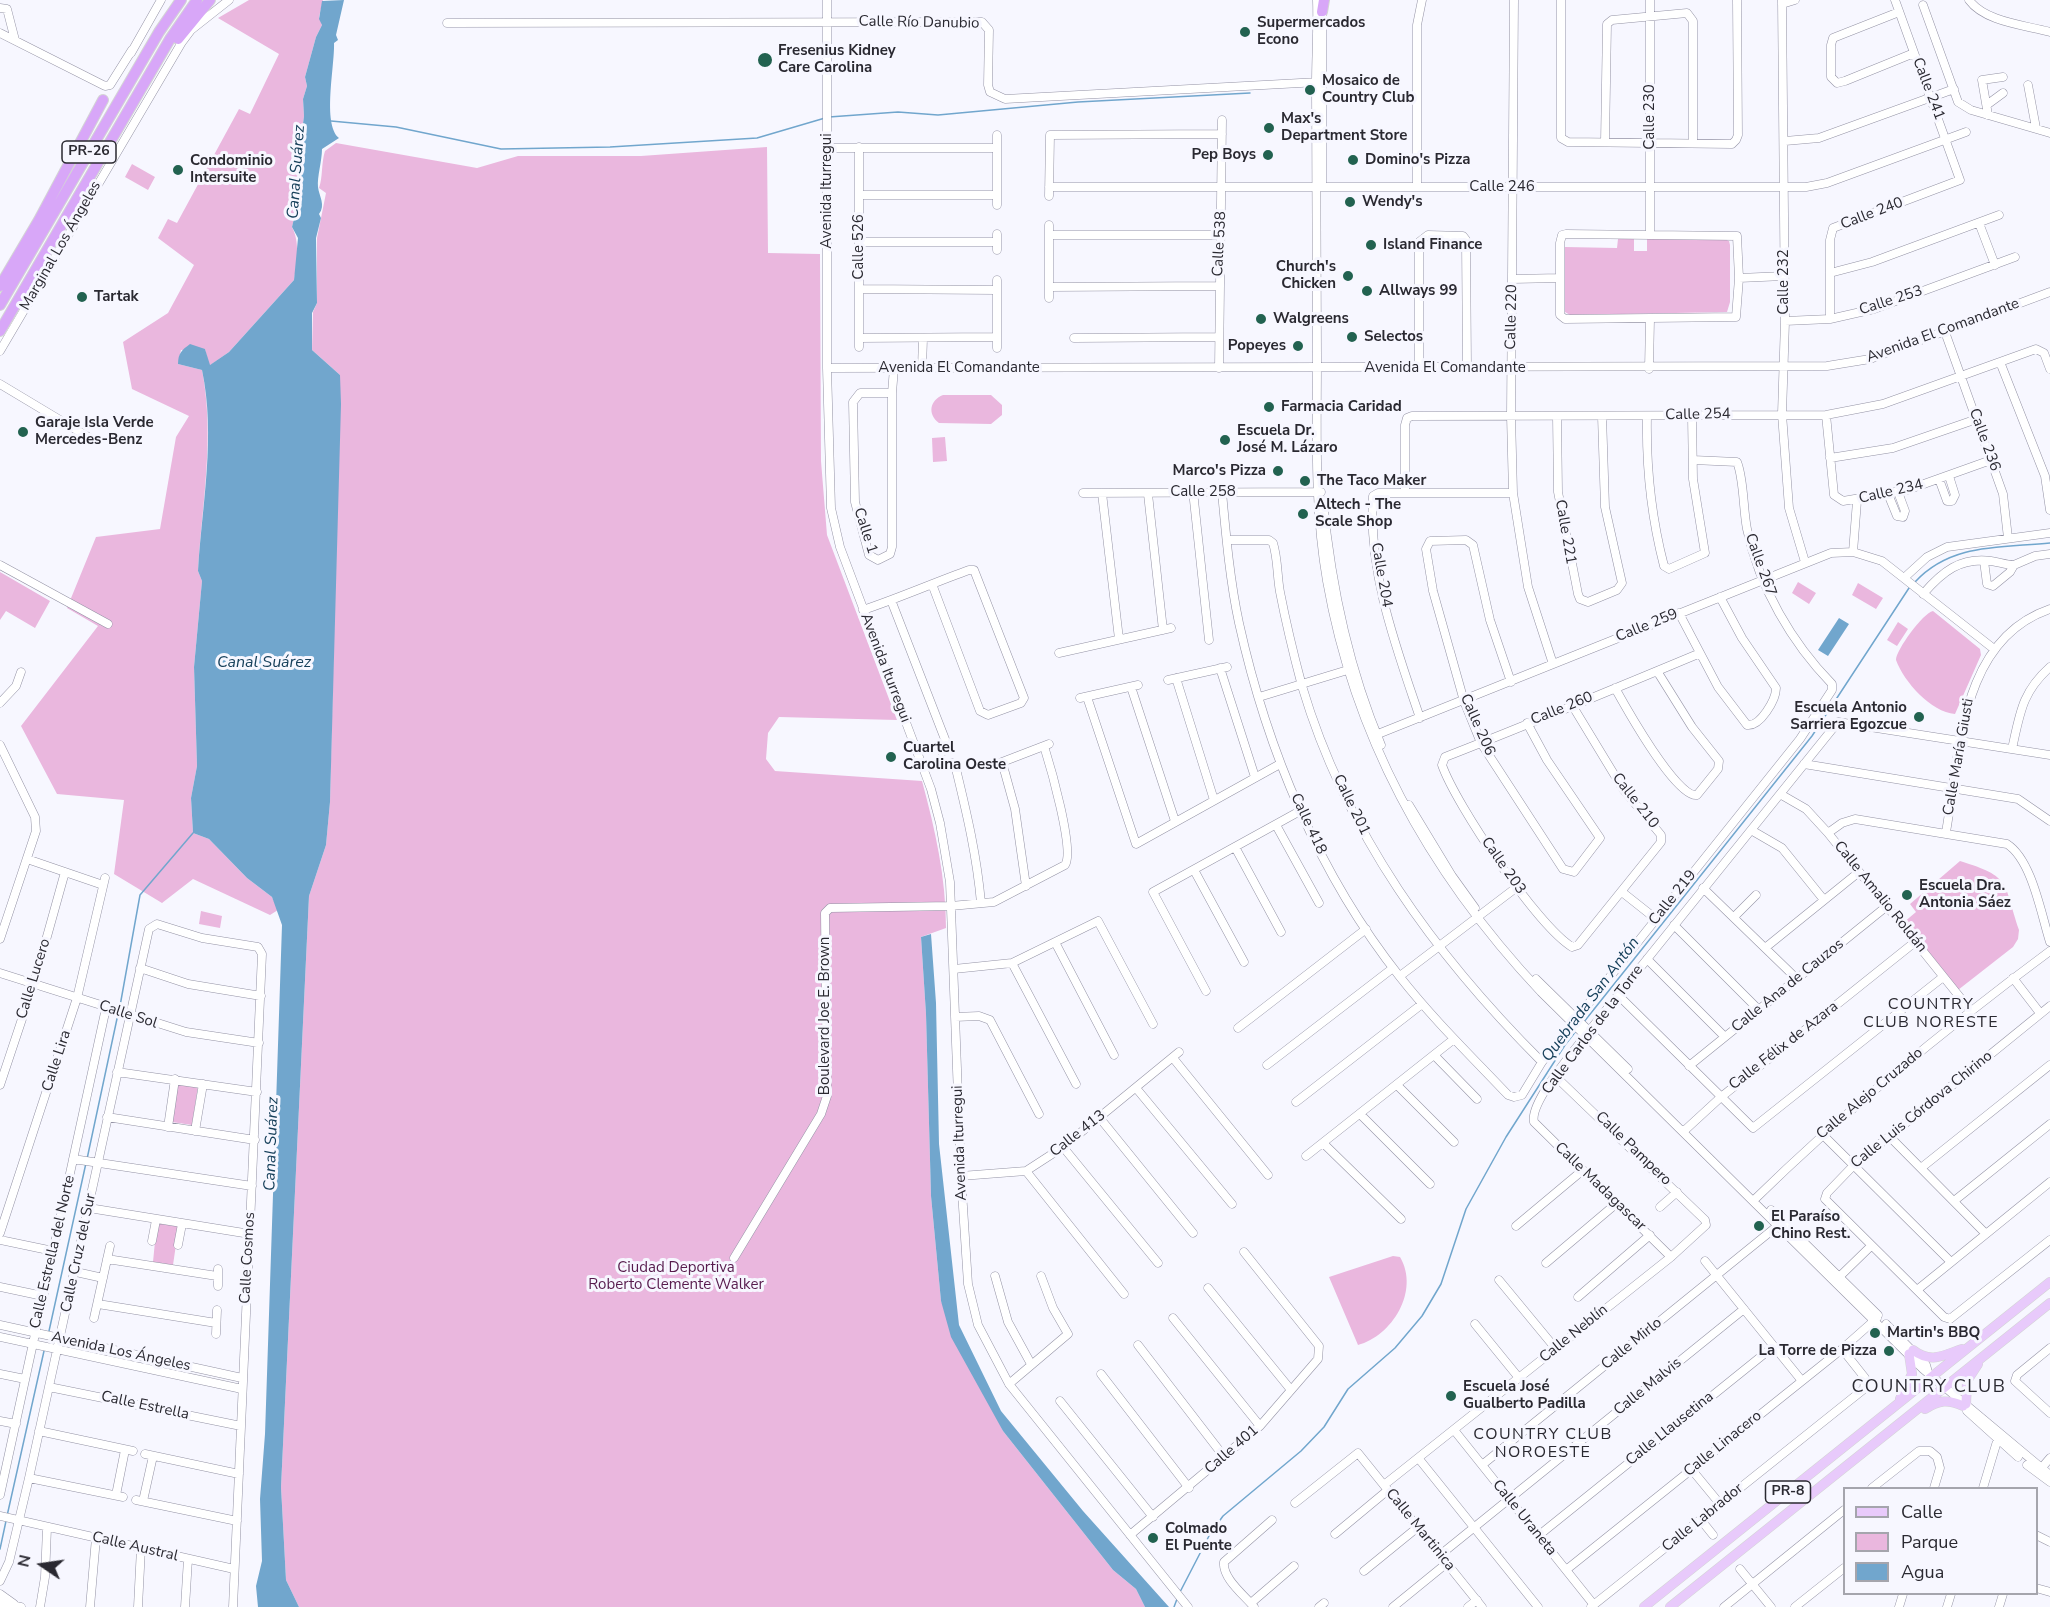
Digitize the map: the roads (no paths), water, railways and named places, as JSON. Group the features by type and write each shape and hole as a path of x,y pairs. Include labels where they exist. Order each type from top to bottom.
{"highway":[{"name":"PR-26","path":"0,305 153,42 181,0"},
{"name":"PR-26","path":"0,331 152,69 197,0"},
{"path":"152,69 210,0"},
{"path":"0,286 39,220 103,100"}],"main road":[{"name":"PR-8","path":"1644,1607 1898,1404 1931,1374 1968,1348 2050,1282"},
{"name":"PR-8","path":"1670,1607 2050,1303"},
{"path":"1898,1404 1912,1374 1911,1352 1934,1358 1968,1348"},
{"path":"1904,1419 1941,1401 1964,1404 1967,1381 1983,1357"}],"street":[{"path":"103,100 161,0"},
{"name":"Marginal Los Ángeles","path":"0,351 182,42 191,30 229,0"},
{"name":"Avenida Iturregui","path":"827,0 827,368 831,508 840,547 931,789 947,857 954,969 960,1176 971,1300 986,1344 1009,1384 1186,1605"},
{"path":"1417,187 1416,35 1422,0"},
{"name":"Calle 220","path":"1514,0 1511,368 1513,493 1528,587 1553,664"},
{"path":"1561,0 1561,138 1568,142 1732,144 1736,140 1737,0"},
{"name":"Calle 230","path":"1650,0 1650,233"},
{"path":"1782,2 1795,0"},
{"name":"Calle 241","path":"1895,0 1958,170 1958,179"},
{"path":"1969,0 1976,9 1988,15 2050,32"},
{"name":"Calle 232","path":"1782,2 1785,141 1785,321 1782,414 1789,508 1805,562"},
{"path":"1320,4 1320,492 1334,591 1350,669 1375,736 1414,825 1442,871 1478,916 1575,1021 1926,1365 1931,1374 1998,1438 2050,1482"},
{"path":"1923,5 1958,102 1971,110 2050,133"},
{"path":"0,7 7,9 15,40"},
{"path":"1899,12 1833,38 1831,77 1837,82 1847,80 1914,53"},
{"path":"1605,142 1606,24 1612,20 1687,14 1693,21 1693,143"},
{"name":"Calle Río Danubio","path":"447,23 982,22 989,30 988,85 990,92 1005,99 1320,82"},
{"path":"0,33 100,85 105,91 103,100"},
{"path":"100,85 110,85 132,50"},
{"path":"1988,115 1988,104 1982,80 2003,77"},
{"path":"2028,85 2036,128"},
{"path":"1785,141 1819,138 1954,89"},
{"path":"1988,104 2003,93"},
{"name":"Calle 538","path":"1219,368 1218,286 1222,235 1222,120"},
{"name":"Calle 246","path":"1049,187 1806,187 1827,183 1966,132"},
{"path":"1049,196 1050,135 1222,134"},
{"path":"997,135 997,205"},
{"name":"Calle 526","path":"859,147 859,346"},
{"path":"827,148 997,148"},
{"name":"Calle 240","path":"1830,319 1833,228 1960,180 1958,179"},
{"path":"859,195 997,195"},
{"path":"1830,273 1872,262 1999,215"},
{"path":"1979,223 1995,265 2015,257"},
{"path":"1049,225 1049,298"},
{"path":"1650,233 1737,236 1739,278 1736,317 1685,319 1562,317 1560,278 1562,236 1650,233"},
{"path":"1049,235 1222,235"},
{"path":"1419,368 1419,242 1428,235 1463,236 1466,247 1467,368"},
{"path":"859,242 997,242"},
{"name":"Calle 253","path":"1785,321 1830,319 1874,309 1995,265"},
{"path":"1739,278 1785,276"},
{"path":"1512,279 1560,278"},
{"path":"997,280 997,348"},
{"path":"1049,286 1218,286"},
{"path":"859,289 997,290"},
{"name":"Avenida El Comandante","path":"827,368 1649,369 1827,366 1870,359 2050,292"},
{"path":"1649,369 1650,319"},
{"name":"Calle 236","path":"1945,332 2003,494 2008,538"},
{"path":"859,338 997,337"},
{"path":"1074,338 1219,337"},
{"path":"922,368 923,338"},
{"name":"Calle 254","path":"1405,493 1405,425 1407,418 1826,415 1883,404 2036,349 2044,353 2049,366"},
{"path":"2000,362 2045,476 2050,510"},
{"name":"Calle 1","path":"892,393 860,393 853,402 856,512 869,555 875,560 888,556 892,547 894,368"},
{"path":"0,384 95,441"},
{"name":"Calle 234","path":"1826,415 1834,495 1843,501 1857,501 1898,492 1991,460"},
{"name":"Calle 221","path":"1557,416 1558,492 1567,550 1580,599 1588,602 1617,590 1621,586 1603,486 1602,416"},
{"path":"1647,416 1648,480 1657,539 1664,566 1667,568 1703,556 1705,553 1696,498 1692,416"},
{"path":"1830,458 1893,448 1977,419"},
{"name":"Calle 267","path":"1693,460 1737,462 1747,531 1770,597 1810,662 1832,684 1829,694"},
{"path":"1939,479 1947,501 1952,501 1955,495 1948,476"},
{"path":"1193,491 1209,640"},
{"name":"Calle 258","path":"1083,494 1193,491 1320,492"},
{"name":"Calle 418","path":"1221,492 1239,622 1280,764 1300,811 1332,874 1393,968 1454,1039 1508,1095 1514,1097"},
{"path":"1888,494 1897,516 1903,517 1905,511 1898,492"},
{"path":"1102,493 1119,639"},
{"name":"Calle 204","path":"1420,718 1389,621 1374,553 1373,496 1378,493 1513,493"},
{"path":"1059,653 1167,629 1148,494"},
{"path":"1853,552 1857,501"},
{"path":"1906,579 1927,558 1947,547 2050,533"},
{"name":"Calle 201","path":"1227,540 1269,540 1273,543 1280,593 1302,684 1327,753 1358,822 1399,891 1438,947 1542,1062"},
{"name":"Calle 206","path":"1511,682 1490,620 1473,545 1466,540 1430,541 1425,549 1436,602 1464,701 1481,743 1563,869 1570,873 1576,871 1600,838 1547,760 1527,723"},
{"name":"Calle 259","path":"1375,736 1831,553 1853,552 1875,558 1906,579 1994,649"},
{"path":"1921,592 1951,567 1984,561 2014,565 2035,556 2050,554"},
{"path":"1984,561 1986,580 1990,586 2010,572 2014,565"},
{"path":"0,565 108,624"},
{"path":"863,610 932,584 974,570 1024,698 1021,703 988,715 983,714 932,584"},
{"path":"1679,613 1698,654 1733,706 1747,724 1753,725 1758,722 1776,695 1776,688 1742,638 1720,597"},
{"path":"891,600 948,747 942,752"},
{"name":"Calle María Giusti","path":"1946,832 1972,689 1994,649 2021,625 2050,609"},
{"name":"Calle 260","path":"1446,776 1442,765 1445,757 1698,654"},
{"path":"1214,800 1172,679 1223,667 1255,777"},
{"path":"2012,749 2023,699 2035,680 2050,667"},
{"path":"1259,697 1350,669"},
{"path":"1615,688 1661,762 1694,797 1718,769 1719,761 1692,727 1657,671"},
{"path":"1175,821 1135,686 1084,697 1136,844 1280,764"},
{"path":"0,703 12,688"},
{"name":"Calle 219","path":"1514,1097 1522,1095 1542,1062 1800,739 1829,694"},
{"name":"Calle 210","path":"1572,705 1623,789 1661,835 1661,842 1578,945 1572,947"},
{"name":"Calle Carlos de la Torre","path":"1532,1116 1555,1076 1587,1033 1838,722 1961,741"},
{"path":"1961,741 2050,755"},
{"path":"0,745 35,817 36,831 0,939"},
{"path":"951,906 994,902 1026,886 1067,863 1062,816 1046,745 1000,763 1015,808 1026,886"},
{"path":"947,764 952,764 956,769 977,862 981,903"},
{"path":"1804,764 2018,800 2050,821"},
{"path":"0,771 10,766"},
{"name":"Calle 203","path":"1446,776 1517,887 1541,917 1572,947"},
{"name":"Calle Amalio Roldán","path":"1780,794 1806,809 1828,833 1971,1011"},
{"path":"1206,991 1153,892 1300,811"},
{"path":"1828,833 1855,819 1997,841 2016,850 2026,869 2050,942"},
{"path":"1276,825 1318,903"},
{"path":"1751,830 1782,848 1824,900"},
{"path":"1235,847 1281,932"},
{"name":"Calle Lira","path":"0,1233 77,998 104,882 27,859"},
{"path":"1194,870 1244,962"},
{"name":"Calle Lucero","path":"0,1085 34,983 65,872"},
{"path":"1765,948 1859,872"},
{"path":"1400,976 1517,887"},
{"path":"1703,888 1797,979"},
{"path":"1622,891 1656,919"},
{"path":"1734,917 1756,895"},
{"name":"Boulevard Joe E. Brown","path":"734,1258 821,1114 827,1096 825,912 830,908 951,906"},
{"name":"Calle Ana de Cauzos","path":"1689,1066 1887,906"},
{"path":"954,969 1012,963 1056,944 1096,922 1153,1024"},
{"name":"Calle Cruz del Sur","path":"0,1581 9,1562 8,1518 29,1478 76,1272 140,968 149,929 153,925"},
{"name":"Calle Cosmos","path":"153,925 202,938 258,947 262,954 233,1607"},
{"path":"1674,925 1758,1009"},
{"path":"1238,1028 1366,929"},
{"name":"Calle Félix de Azara","path":"1686,1130 1721,1097 1915,942"},
{"path":"1056,944 1114,1055"},
{"name":"Calle Alejo Cruzado","path":"1755,1199 1822,1134 1971,1011 2050,951"},
{"path":"1647,958 1724,1036"},
{"path":"1012,963 1077,1084"},
{"path":"140,968 188,984 261,996"},
{"path":"1267,1065 1393,968"},
{"name":"Calle Sol","path":"0,973 186,1032 259,1043"},
{"path":"1618,995 1753,1128 1943,977"},
{"path":"2013,978 2040,1013"},
{"path":"1296,1102 1422,1004"},
{"name":"Calle Luis Córdova Chirino","path":"1871,1245 1825,1199 1826,1195 1854,1165 2050,1006"},
{"name":"Calle Estrella del Norte","path":"0,1495 3,1469 16,1424 106,1008"},
{"path":"955,1017 981,1016 991,1022 1039,1114"},
{"path":"1306,1156 1454,1039"},
{"name":"Calle 413","path":"960,1176 1026,1171 1063,1147 1176,1055 1268,1175"},
{"path":"1435,1056 1477,1099"},
{"path":"1921,1168 2050,1065"},
{"path":"117,1072 257,1092"},
{"name":"Calle Pampero","path":"1555,1076 1677,1192 1705,1220 1706,1225"},
{"path":"168,1127 175,1079"},
{"path":"195,1131 203,1084"},
{"path":"1397,1085 1454,1142"},
{"path":"1136,1088 1232,1204"},
{"path":"1360,1114 1430,1184"},
{"name":"Calle Madagascar","path":"1532,1116 1534,1122 1671,1257"},
{"path":"107,1117 255,1140"},
{"path":"1099,1117 1193,1233"},
{"path":"1954,1201 2050,1124"},
{"path":"1822,1134 1951,1262"},
{"path":"1889,1136 1986,1233"},
{"path":"1323,1143 1401,1219"},
{"path":"1063,1147 1158,1263"},
{"path":"73,1159 252,1186"},
{"path":"1516,1226 1583,1170"},
{"path":"1026,1171 1124,1294"},
{"path":"1917,1290 2050,1182"},
{"path":"1660,1207 1677,1192"},
{"path":"1546,1263 1617,1203"},
{"path":"89,1208 250,1234"},
{"path":"152,1240 156,1220"},
{"path":"178,1245 182,1224"},
{"name":"Calle Mirlo","path":"1482,1466 1780,1224"},
{"name":"Calle Neblín","path":"1335,1534 1419,1459 1671,1257 1706,1225"},
{"path":"1578,1297 1650,1235"},
{"path":"0,1240 53,1251"},
{"path":"1837,1279 1871,1245 1944,1317 1952,1317 2050,1240"},
{"path":"94,1318 110,1246"},
{"name":"Calle 401","path":"1130,1535 1226,1458 1260,1426 1318,1359 1319,1346 1244,1252"},
{"path":"107,1259 218,1273 218,1286"},
{"path":"1705,1261 1802,1381"},
{"path":"76,1272 103,1278"},
{"path":"995,1276 1008,1322 1031,1364"},
{"path":"1009,1384 1068,1334 1053,1308 1041,1276"},
{"path":"1500,1280 1556,1349"},
{"path":"0,1287 43,1296"},
{"path":"1208,1288 1291,1390"},
{"path":"98,1304 216,1323"},
{"name":"Calle Malvis","path":"1440,1555 1744,1309"},
{"path":"216,1310 216,1334"},
{"path":"1173,1318 1260,1426"},
{"name":"Calle Linacero","path":"1566,1570 1842,1349 1877,1318"},
{"path":"1475,1324 1519,1378"},
{"name":"Avenida Los Ángeles","path":"0,1325 242,1378"},
{"name":"Avenida Los Ángeles","path":"0,1337 242,1389"},
{"path":"1138,1345 1226,1458"},
{"name":"Calle Llausetina","path":"1538,1536 1774,1346"},
{"name":"Calle Labrador","path":"1593,1606 1864,1389 1866,1381 1842,1349"},
{"path":"2050,1349 2022,1371 2015,1381 2050,1413"},
{"path":"0,1374 25,1379"},
{"path":"1101,1374 1189,1488"},
{"name":"Calle Estrella","path":"49,1387 241,1426"},
{"path":"1060,1401 1153,1517"},
{"path":"0,1421 16,1424"},
{"name":"Calle Uraneta","path":"1454,1430 1593,1606"},
{"path":"29,1478 119,1496 129,1451 39,1431"},
{"path":"1983,1487 1998,1438"},
{"path":"1873,1487 1919,1451 1930,1451 1936,1456 1940,1468 1934,1487"},
{"name":"Calle Martinica","path":"1295,1503 1358,1453 1482,1607"},
{"path":"237,1521 139,1500 149,1455 239,1474"},
{"path":"2039,1471 2050,1458"},
{"path":"1419,1459 1538,1607"},
{"path":"1692,1470 1720,1504"},
{"path":"2039,1471 2050,1475"},
{"path":"1724,1607 1843,1512"},
{"name":"Calle Austral","path":"8,1518 234,1569"},
{"path":"1272,1520 1224,1562 1223,1568 1252,1605 1294,1566"},
{"path":"1701,1520 1713,1535"},
{"path":"1364,1571 1418,1527"},
{"path":"40,1607 45,1577 47,1528"},
{"path":"90,1607 96,1538"},
{"path":"138,1607 141,1548"},
{"path":"184,1607 188,1559"},
{"path":"1393,1607 1447,1563"},
{"path":"1740,1569 1771,1607"},
{"path":"1795,1607 1843,1570"},
{"path":"0,1594 18,1606"},
{"path":"1468,1607 1477,1600"},
{"path":"0,1603 18,1606"}],"water":[{"name":"Canal Suárez","path":"344,0 336,35 338,40 334,43 330,94 331,120 339,138 322,149 318,183 322,207 316,238 317,303 312,313 312,350 340,375 341,404 330,802 326,845 309,896 281,1487 286,1580 299,1607 258,1607 256,1586 262,1561 260,1499 265,1434 282,925 272,897 247,878 209,839 193,833 191,798 197,766 194,667 202,581 198,571 207,470 208,420 202,370 178,364 178,360 181,352 190,344 205,349 210,365 229,352 294,280 298,238 292,227 300,193 298,162 304,116 303,99 307,86 305,77 316,37 322,25 319,19 322,1"},
{"path":"1839,618 1849,624 1828,656 1818,650"},
{"path":"931,934 936,1003 939,1144 959,1325 1001,1411 1083,1511 1169,1607 1145,1607 1136,1589 1113,1570 1003,1431 951,1337 941,1301 931,1196 926,1014 921,937"}],"waterway":[{"path":"829,117 898,112 938,115 1078,102 1250,93"},
{"path":"331,121 396,127 501,149 610,147 757,138 825,118"},
{"name":"Quebrada San Antón","path":"1915,582 1929,569 1960,554 1995,547 2050,543"},
{"name":"Quebrada San Antón","path":"1583,1023 1812,736 1909,588"},
{"path":"120,1006 140,895 193,833"},
{"path":"87,1159 118,1014"},
{"name":"Quebrada San Antón","path":"1180,1592 1210,1534 1223,1516 1301,1451 1324,1427 1348,1389 1395,1348 1422,1316 1441,1284 1466,1209 1506,1137 1576,1031"},
{"path":"49,1331 86,1163"},
{"path":"7,1516 44,1351"},
{"path":"0,1549 6,1521"},
{"name":"Quebrada San Antón","path":"1174,1607 1177,1599"}],"place":[{"name":"Supermercados Econo","path":"1245,32"},
{"name":"Fresenius Kidney Care Carolina","path":"765,60"},
{"name":"Mosaico de Country Club","path":"1310,90"},
{"name":"Max's Department Store","path":"1269,128"},
{"name":"Pep Boys","path":"1268,155"},
{"name":"Domino's Pizza","path":"1353,160"},
{"name":"Condominio Intersuite","path":"178,170"},
{"name":"Wendy's","path":"1350,202"},
{"name":"Island Finance","path":"1371,245"},
{"name":"Church's Chicken","path":"1348,276"},
{"name":"Allways 99","path":"1367,291"},
{"name":"Tartak","path":"82,297"},
{"name":"Walgreens","path":"1261,319"},
{"name":"Selectos","path":"1352,337"},
{"name":"Popeyes","path":"1298,346"},
{"name":"Farmacia Caridad","path":"1269,407"},
{"name":"Garaje Isla Verde Mercedes-Benz","path":"23,432"},
{"name":"Escuela Dr. José M. Lázaro","path":"1225,440"},
{"name":"Marco's Pizza","path":"1278,471"},
{"name":"The Taco Maker","path":"1305,481"},
{"name":"Altech - The Scale Shop","path":"1303,514"},
{"name":"Escuela Antonio Sarriera Egozcue","path":"1919,717"},
{"name":"Cuartel Carolina Oeste","path":"891,757"},
{"name":"Escuela Dra. Antonia Sáez","path":"1907,895"},
{"name":"El Paraíso Chino Rest.","path":"1759,1226"},
{"name":"Martin's BBQ","path":"1875,1333"},
{"name":"La Torre de Pizza","path":"1889,1351"},
{"name":"Escuela José Gualberto Padilla","path":"1451,1396"},
{"name":"Colmado El Puente","path":"1153,1538"}],"district":[{"name":"COUNTRY CLUB NORESTE","path":"1931,1014"},
{"name":"COUNTRY CLUB","path":"1929,1388"},
{"name":"COUNTRY CLUB NOROESTE","path":"1543,1444"}],"park label":[{"name":"Ciudad Deportiva Roberto Clemente Walker","path":"676,1276"}]}
